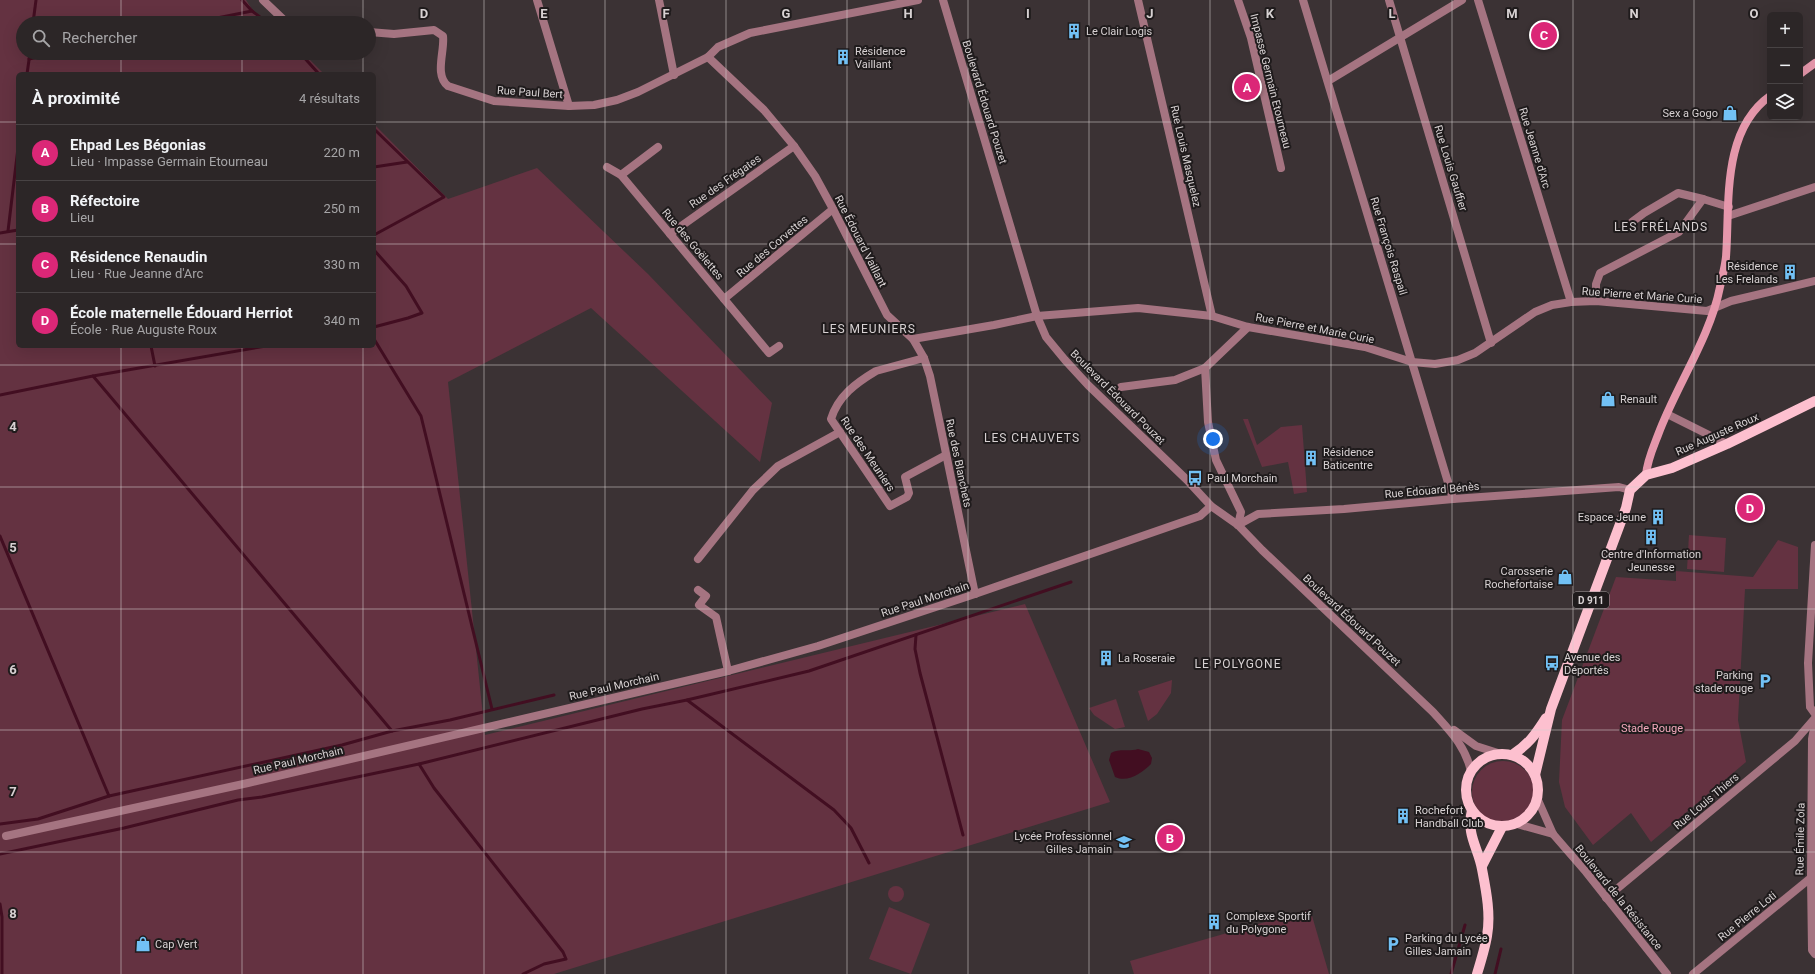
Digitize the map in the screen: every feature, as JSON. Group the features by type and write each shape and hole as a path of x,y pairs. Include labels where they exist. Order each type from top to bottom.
{"main road":[{"path":"1803,72 1815,63"},
{"path":"1646,476 1648,460 1666,414 1715,307 1726,259 1731,171 1738,139 1748,119 1759,104 1767,98"},
{"name":"Rue Auguste Roux","path":"1630,490 1646,476 1672,468 1727,444 1815,401"},
{"name":"D 911","path":"1536,775 1551,709 1626,508 1630,490"},
{"name":"D 911","path":"1512,755 1527,745 1535,736 1551,709"},
{"path":"1494,755 1512,755 1530,766 1536,775 1539,791 1538,800 1530,814 1517,824 1502,827 1490,825 1472,810 1466,792 1466,785 1471,772 1481,761 1494,755"},
{"path":"1472,810 1469,822 1475,850 1482,866 1489,924 1488,935 1478,974"},
{"path":"1482,866 1502,827"}],"street":[{"path":"263,0 280,16"},
{"path":"537,0 569,106"},
{"path":"659,0 674,75"},
{"name":"Rue Paul Bert","path":"376,33 394,34 434,30 443,36 441,76 443,82 448,86 494,102 569,106 594,105 617,100 638,92 674,75 708,56 718,47 750,33 918,0"},
{"name":"Boulevard Édouard Pouzet","path":"943,0 1037,316 1046,336 1088,385 1187,480 1210,506 1238,525 1262,550 1433,712 1456,737 1467,754 1471,772"},
{"name":"Rue Louis Masquelez","path":"1138,0 1212,316"},
{"name":"Impasse Germain Etourneau","path":"1238,0 1251,38 1281,168"},
{"name":"Rue François Raspail","path":"1303,0 1453,499"},
{"name":"Rue Louis Gauffier","path":"1389,0 1491,343"},
{"path":"1328,81 1400,36 1462,0"},
{"name":"Rue Jeanne d'Arc","path":"1478,0 1571,302"},
{"name":"Rue Édouard Vaillant","path":"708,56 759,105 794,146 815,176 887,315 914,339"},
{"name":"Rue des Frégates","path":"670,234 794,146"},
{"path":"607,167 621,175 658,147"},
{"name":"Rue des Goëlettes","path":"621,175 769,353 779,346"},
{"path":"1728,216 1815,186"},
{"path":"1632,222 1644,213 1678,193 1729,207"},
{"path":"1596,301 1596,284 1600,273 1679,232 1702,199"},
{"name":"Rue des Corvettes","path":"724,300 833,209"},
{"name":"Rue Pierre et Marie Curie","path":"1037,316 1138,308 1212,316 1248,327 1365,347 1412,362 1435,364 1458,360 1475,353 1535,312 1552,305 1571,302 1596,301 1706,311 1731,301 1815,281"},
{"path":"914,339 1037,316"},
{"path":"1121,387 1175,380 1205,368 1248,327"},
{"name":"Rue des Blanchets","path":"914,339 924,358 930,376 975,594"},
{"name":"Rue des Meuniers","path":"924,358 876,371 848,390 833,412 831,419 890,506 907,497 910,493 905,477 946,455"},
{"path":"1205,368 1208,422 1214,452 1216,460 1241,512 1238,525"},
{"path":"1666,414 1727,444"},
{"path":"698,559 753,490 778,466 840,432"},
{"name":"Rue Edouard Bénès","path":"1238,525 1258,514 1344,510 1453,499 1619,487 1630,490"},
{"name":"Rue Paul Morchain","path":"6,836 248,783 728,671 818,646 975,594 1200,516 1210,506"},
{"path":"1815,545 1808,663 1810,707 1815,714"},
{"path":"698,590 706,596 699,605 716,617 728,671"},
{"name":"Boulevard Édouard Pouzet","path":"1433,712 1476,746 1501,754"},
{"name":"Rue Louis Thiers","path":"1606,898 1795,741 1815,718"},
{"name":"Rue Émile Zola","path":"1814,951 1812,739 1815,723"},
{"name":"Boulevard de la Résistance","path":"1538,800 1553,834 1667,974"},
{"path":"1517,824 1553,834"},
{"name":"Rue Pierre Loti","path":"1693,974 1813,876"}],"green space":[{"path":"0,0 246,0 256,16 16,16 16,60 310,60 322,72 16,72 16,348 376,348 376,126 448,199 537,168 648,274 772,403 760,462 591,308 448,382 485,735 1025,604 1110,802 554,974 0,974"},
{"path":"1243,419 1248,419 1257,445 1281,427 1302,425 1307,492 1294,494 1288,462 1262,467"},
{"path":"1689,535 1726,538 1724,572 1687,569"},
{"name":"Stade Rouge","path":"1778,540 1798,547 1798,589 1745,589 1738,720 1746,762 1651,842 1631,813 1593,845 1565,807 1559,782 1562,720 1616,577 1676,581 1676,571 1753,577"},
{"path":"1172,680 1171,693 1157,714 1148,721 1138,691"},
{"path":"1116,699 1125,727 1115,729 1094,715 1089,708"},
{"path":"1503,761 1515,763 1525,770 1532,780 1534,792 1532,804 1525,814 1515,821 1503,823 1491,821 1481,814 1474,804 1472,792 1474,780 1481,770 1491,763"},
{"path":"896,886 902,888 904,894 902,900 896,902 890,900 888,894 890,888"},
{"path":"889,907 930,924 911,974 869,959"},
{"path":"1310,909 1329,974 1134,974 1130,961"}],"shaded area":[{"path":"1138,749 1149,752 1152,758 1151,764 1139,774 1130,778 1120,779 1115,777 1109,760 1111,753"}],"waterway":[{"path":"34,16 36,0"},
{"path":"242,0 259,16"},
{"path":"227,16 252,11"},
{"path":"27,72 29,60"},
{"path":"306,60 317,72"},
{"path":"376,131 444,197 376,234"},
{"path":"376,167 407,162"},
{"path":"8,231 16,165"},
{"path":"0,233 16,230"},
{"path":"376,252 406,286 422,313 376,326"},
{"path":"376,342 421,416 492,709"},
{"path":"151,348 155,366"},
{"path":"0,395 93,376 254,348"},
{"path":"93,376 392,731"},
{"path":"0,536 109,796"},
{"path":"0,854 124,828 238,800 262,797 419,764 642,709 687,700 809,671 1071,582"},
{"path":"916,635 915,649 920,673 963,835"},
{"path":"0,824 38,819 109,796 342,745 392,731 450,720 554,695"},
{"path":"687,700 834,810 851,828 869,863"},
{"path":"419,764 434,788 563,952 566,959 544,964 523,974"},
{"path":"0,904 2,917 2,974"},
{"path":"1451,974 1465,925"},
{"path":"1495,974 1501,949"}],"place":[{"name":"Le Clair Logis","path":"1074,31"},
{"name":"Résidence Renaudin","path":"1544,35"},
{"name":"Résidence Vaillant","path":"843,57"},
{"name":"Ehpad Les Bégonias","path":"1247,87"},
{"name":"Sex a Gogo","path":"1730,113"},
{"name":"Résidence Les Frelands","path":"1790,272"},
{"name":"Renault","path":"1608,399"},
{"name":"Résidence Baticentre","path":"1311,458"},
{"name":"Paul Morchain","path":"1195,478"},
{"name":"École maternelle Édouard Herriot","path":"1750,508"},
{"name":"Espace Jeune","path":"1658,517"},
{"name":"Centre d'Information Jeunesse","path":"1651,537"},
{"name":"Carosserie Rochefortaise","path":"1565,577"},
{"name":"La Roseraie","path":"1106,658"},
{"name":"Avenue des Déportés","path":"1552,663"},
{"name":"Parking stade rouge","path":"1765,681"},
{"name":"Rochefort Handball Club","path":"1403,816"},
{"name":"Réfectoire","path":"1170,838"},
{"name":"Lycée Professionnel Gilles Jamain","path":"1124,842"},
{"name":"Complexe Sportif du Polygone","path":"1214,922"},
{"name":"Cap Vert","path":"143,944"},
{"name":"Parking du Lycée Gilles Jamain","path":"1393,944"}],"district":[{"name":"LES FRÉLANDS","path":"1661,227"},
{"name":"LES MEUNIERS","path":"869,329"},
{"name":"LES CHAUVETS","path":"1032,438"},
{"name":"LE POLYGONE","path":"1238,664"}]}
